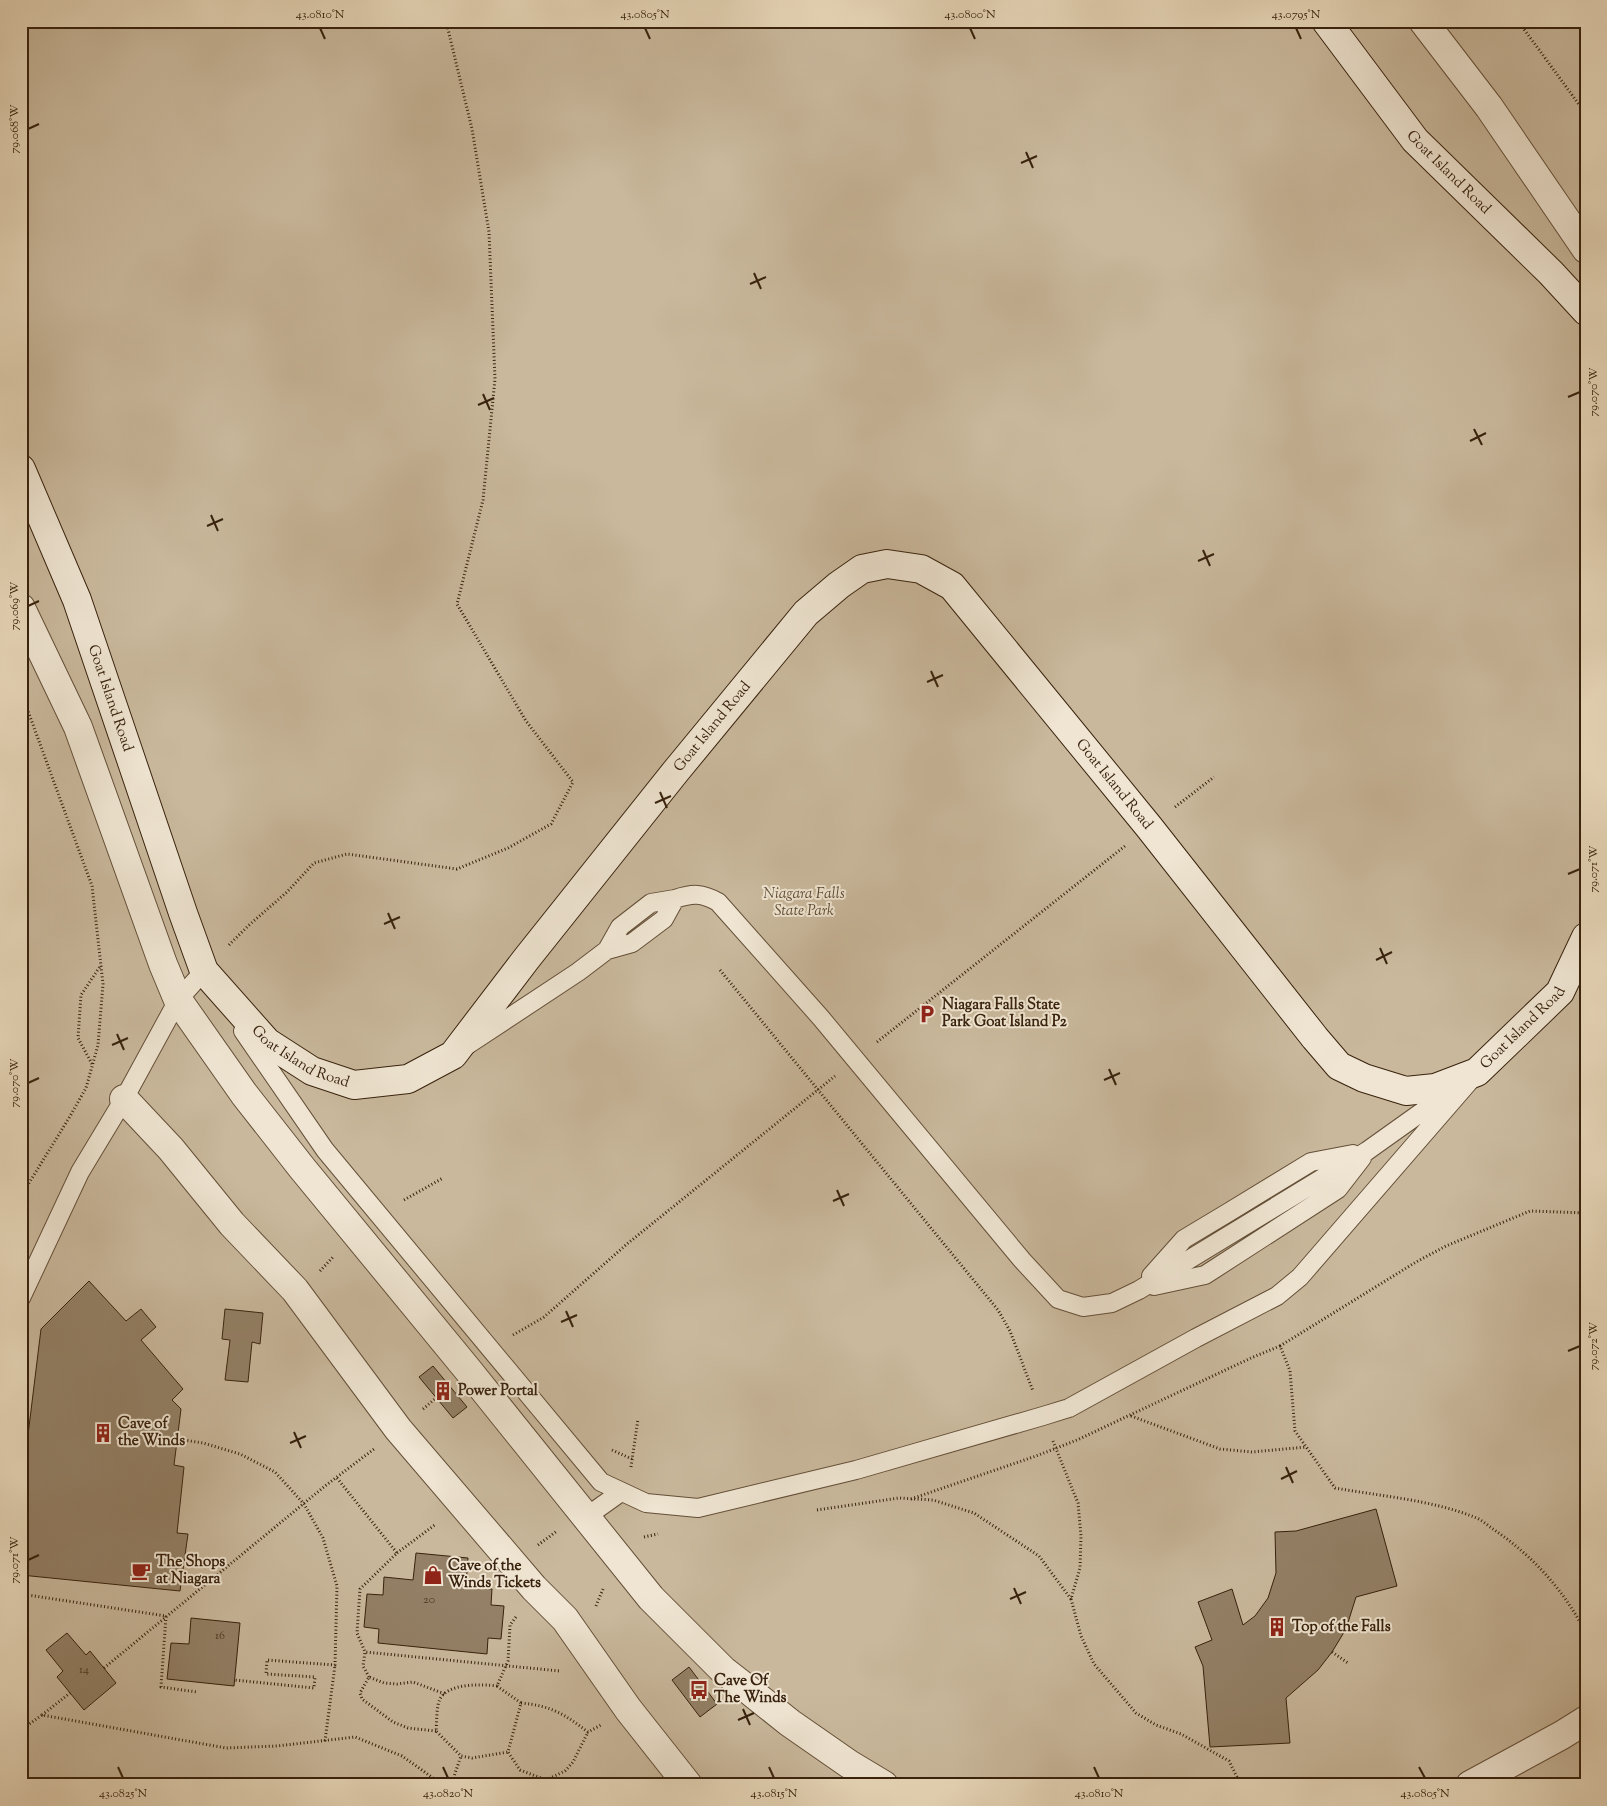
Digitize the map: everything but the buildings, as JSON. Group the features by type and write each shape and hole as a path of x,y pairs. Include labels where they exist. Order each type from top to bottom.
{"street":[{"name":"Goat Island Road","path":"1326,21 1415,140 1551,273 1586,311"},
{"path":"1422,21 1489,107 1586,250"},
{"name":"Goat Island Road","path":"21,469 77,600 204,971 267,1042 312,1071 354,1085 408,1079 453,1055 527,958 676,771 806,613 839,585 862,569 887,564 921,569 952,586 1149,827 1339,1066 1364,1078 1406,1091 1435,1088 1477,1072 1560,992 1586,937"},
{"path":"21,608 78,727 163,964 178,1000 244,1094 651,1598 723,1670 790,1723 846,1774 884,1785"},
{"path":"124,1099 171,1149 232,1224 295,1290 398,1429 534,1588 565,1619 628,1709 688,1785"},
{"path":"1470,1785 1562,1736 1586,1720"}],"lane":[{"path":"453,1055 578,972 607,950 632,943 664,919 675,899 687,894 705,895 718,902 821,1018 1022,1260 1058,1299 1083,1307 1112,1303 1139,1290 1367,1151 1477,1072"},
{"path":"21,1298 80,1172 124,1099 178,1000 204,971 325,1150 601,1482 646,1503 698,1508 856,1470 1070,1408 1196,1338 1278,1296 1300,1277 1477,1072"},
{"path":"586,1517 621,1492"}],"path":[{"path":"204,971 248,926 287,892 314,863 347,854 457,869 508,848 551,824 573,782 526,721 457,604 483,500 495,379 488,232 472,129 446,21"},
{"path":"1518,21 1586,114"},
{"path":"21,692 92,886 101,965 102,993 98,1045 86,1088 21,1196"},
{"path":"1149,827 1214,777"},
{"path":"873,1045 1103,864"},
{"path":"92,1065 78,1038 81,995 101,965"},
{"path":"720,970 998,1310 1010,1331 1078,1503 1081,1536 1080,1568 1071,1599"},
{"path":"508,1338 544,1316 627,1244 834,1077"},
{"path":"399,1203 443,1178"},
{"path":"911,1499 1056,1448 1280,1346 1416,1262 1446,1246 1530,1211 1586,1213"},
{"path":"1280,1346 1290,1371 1295,1431 1336,1488 1440,1505 1476,1517 1514,1543 1544,1573 1569,1604 1586,1634"},
{"path":"104,1668 436,1398"},
{"path":"1130,1415 1220,1449 1252,1452 1306,1447"},
{"path":"177,1439 203,1443 240,1454 275,1472 304,1504 323,1538 337,1586 335,1665 326,1741"},
{"path":"337,1478 397,1553"},
{"path":"813,1511 899,1498 934,1500 974,1513 1039,1556 1071,1599 1081,1636 1094,1664 1136,1713 1156,1724 1182,1734 1229,1762 1241,1785"},
{"path":"444,1694 413,1682 384,1683 368,1676 363,1666 365,1652 357,1634 360,1589 397,1553 463,1504"},
{"path":"571,1627 594,1608 611,1566 634,1542 649,1535 659,1534"},
{"path":"21,1594 166,1616"},
{"path":"496,1686 508,1660 510,1625 520,1610"},
{"path":"166,1616 161,1686 197,1692"},
{"path":"365,1652 604,1674"},
{"path":"1332,1652 1348,1662"},
{"path":"234,1680 314,1688 315,1677 266,1674 267,1660 335,1665"},
{"path":"368,1676 360,1694 362,1698 393,1722 408,1728 436,1731 461,1756 472,1758 508,1752"},
{"path":"436,1731 440,1700 444,1694 448,1690 480,1684 496,1686 521,1702 541,1705 563,1714 588,1732"},
{"path":"21,1730 70,1693"},
{"path":"521,1702 508,1752 520,1770 546,1780 565,1771 573,1762 588,1732 628,1709"},
{"path":"42,1716 226,1748 276,1746 354,1737 402,1756 443,1785"},
{"path":"451,1785 461,1756"},
{"path":"546,1780 546,1785"}],"green space":[{"name":"Niagara Falls State Park","path":"21,21 1586,21 1586,1785 21,1785"}],"place":[{"name":"Niagara Falls State Park Goat Island P2","path":"927,1014"},
{"name":"Power Portal","path":"443,1391"},
{"name":"Cave of the Winds","path":"103,1433"},
{"name":"The Shops at Niagara","path":"141,1571"},
{"name":"Cave of the Winds Tickets","path":"433,1575"},
{"name":"Top of the Falls","path":"1277,1627"},
{"name":"Cave Of The Winds","path":"699,1690"}]}
